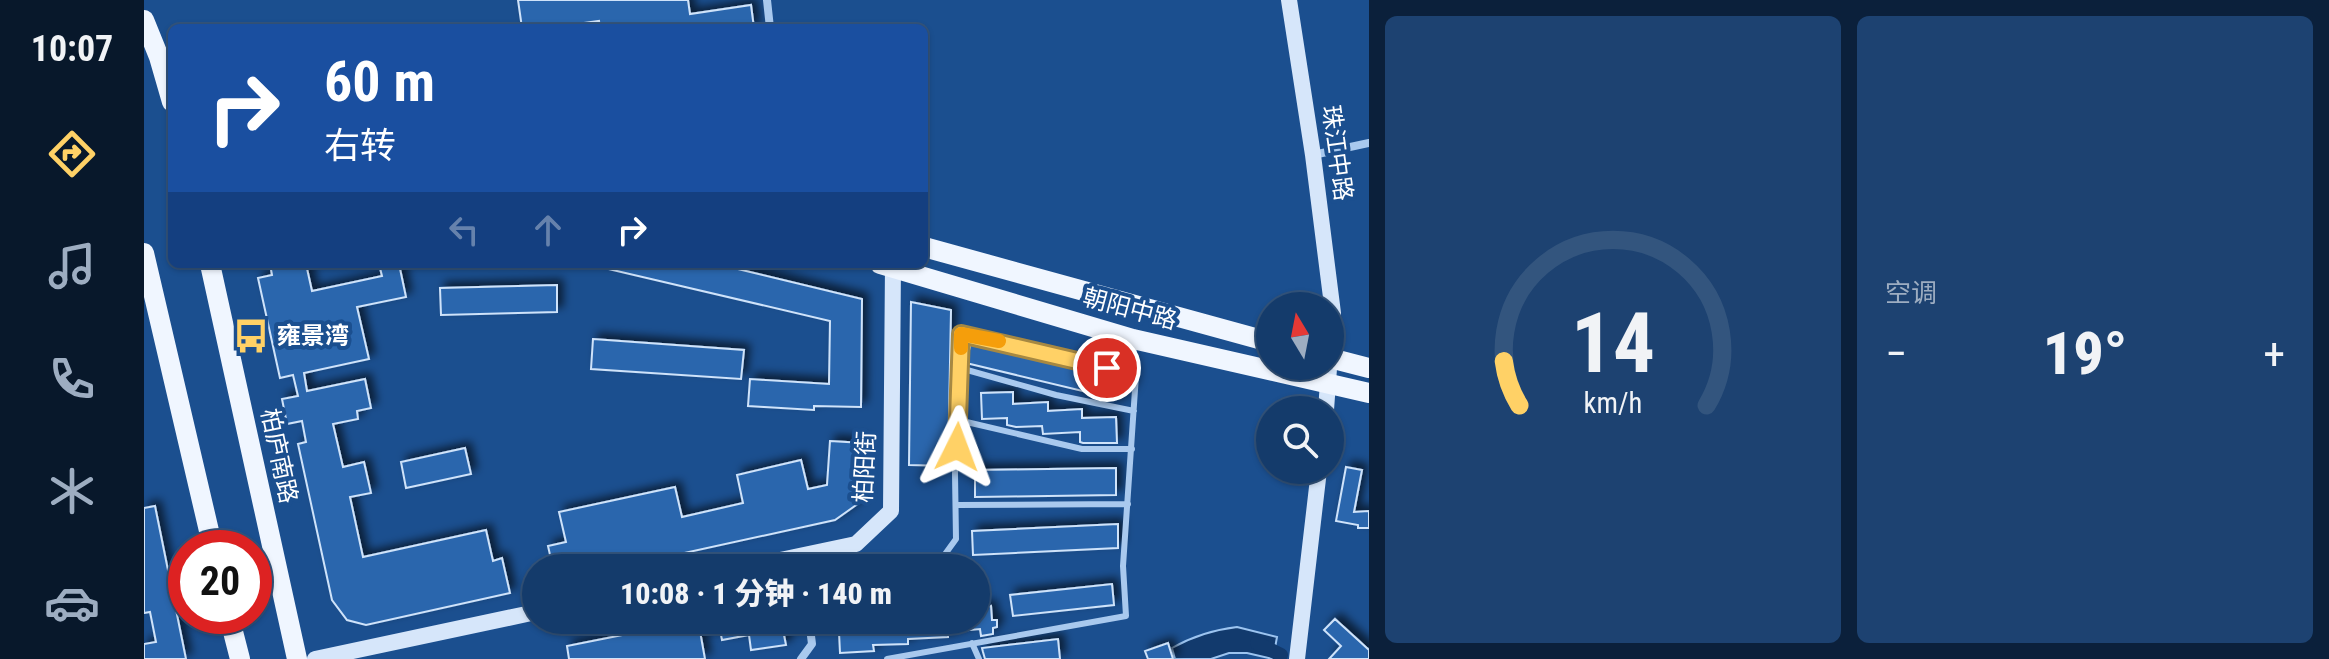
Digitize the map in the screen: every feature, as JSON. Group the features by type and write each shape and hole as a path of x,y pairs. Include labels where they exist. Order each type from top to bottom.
{"main road":[{"path":"145,27 168,33"},
{"path":"145,27 168,89"},
{"name":"朝阳中路","path":"928,248 1256,338"},
{"path":"144,253 209,530"},
{"name":"柏庐南路","path":"211,268 297,659"},
{"name":"朝阳中路","path":"898,268 1133,339 1369,393"},
{"path":"1344,362 1369,368"},
{"path":"234,634 240,659"}],"street":[{"path":"767,0 770,24"},
{"name":"珠江中路","path":"1289,0 1330,292"},
{"path":"1313,155 1369,143"},
{"name":"柏阳街","path":"824,554 856,544 891,511 888,268"},
{"name":"珠江中路","path":"1328,396 1329,380"},
{"path":"1297,659 1317,484"},
{"path":"315,659 522,615"},
{"path":"801,659 812,644 811,634"}],"lane":[{"path":"945,554 956,539 961,334 1136,375"},
{"path":"887,659 1126,616 1123,566 1136,375 1133,339"},
{"path":"960,368 1056,395 1134,411"},
{"path":"958,420 1082,449 1132,449"},
{"path":"956,505 1128,504"},
{"path":"972,643 979,659"}],"water":[{"path":"1237,627 1277,637 1273,659 1247,653 1229,653 1211,659 1175,659 1172,648 1203,634"}],"building":[{"path":"518,0 688,0 690,14 751,5 753,24 599,24 599,21 521,24"},
{"path":"271,268 307,268 312,291 382,276 380,268 400,268 406,297 357,307 369,359 304,373 307,391 365,379 371,408 357,411 358,419 333,424 343,467 364,462 371,493 350,497 363,557 486,530 493,561 502,558 510,593 366,625 347,620 332,600 298,444 306,442 302,421 287,424 282,399 298,396 293,375 280,378 258,278 272,275"},
{"path":"604,268 734,268 862,299 861,407 814,406 814,410 748,406 750,379 829,384 830,321"},
{"path":"557,285 557,312 441,315 440,288"},
{"path":"911,302 951,310 948,466 909,465"},
{"path":"593,339 744,350 741,379 591,369"},
{"path":"971,342 1116,377 1116,399 966,363"},
{"path":"1013,392 1013,404 1048,402 1048,411 1082,409 1082,418 1116,417 1117,443 1083,443 1080,442 1080,432 1043,434 1042,426 1016,427 1007,425 1007,418 982,419 981,393"},
{"path":"830,441 863,443 859,503 835,520 680,554 550,554 548,546 566,542 559,512 675,487 682,517 743,503 737,475 801,460 808,489 827,485"},
{"path":"465,448 471,474 406,488 401,462"},
{"path":"1346,467 1362,470 1354,512 1369,511 1369,528 1336,521"},
{"path":"1116,468 1116,495 975,497 975,470"},
{"path":"155,506 168,570 168,634 181,634 186,659 144,659 144,644 156,642 150,612 144,613 144,508"},
{"path":"1118,524 1118,548 973,554 972,531"},
{"path":"1112,584 1114,605 1013,616 1010,595"},
{"path":"990,606 992,620 997,620 997,627 993,628 993,634 981,636 990,634"},
{"path":"1335,619 1369,650 1369,659 1329,659 1341,646 1324,630"},
{"path":"627,634 701,634 705,659 569,659 567,646"},
{"path":"721,634 784,634 786,645 751,650 749,635 722,640"},
{"path":"839,634 948,634 948,637 908,639 908,644 873,645 874,651 840,653"},
{"path":"1058,639 1060,659 985,659 982,648"},
{"path":"1168,643 1173,659 1148,659 1145,651"}],"waterway":[{"path":"1257,643 1281,655"}],"slow traffic":[{"path":"961,348 961,334 999,341"}],"place":[{"name":"雍景湾","path":"251,336"}],"route":[{"path":"957,447 961,334 1006,342 1107,368"}]}
